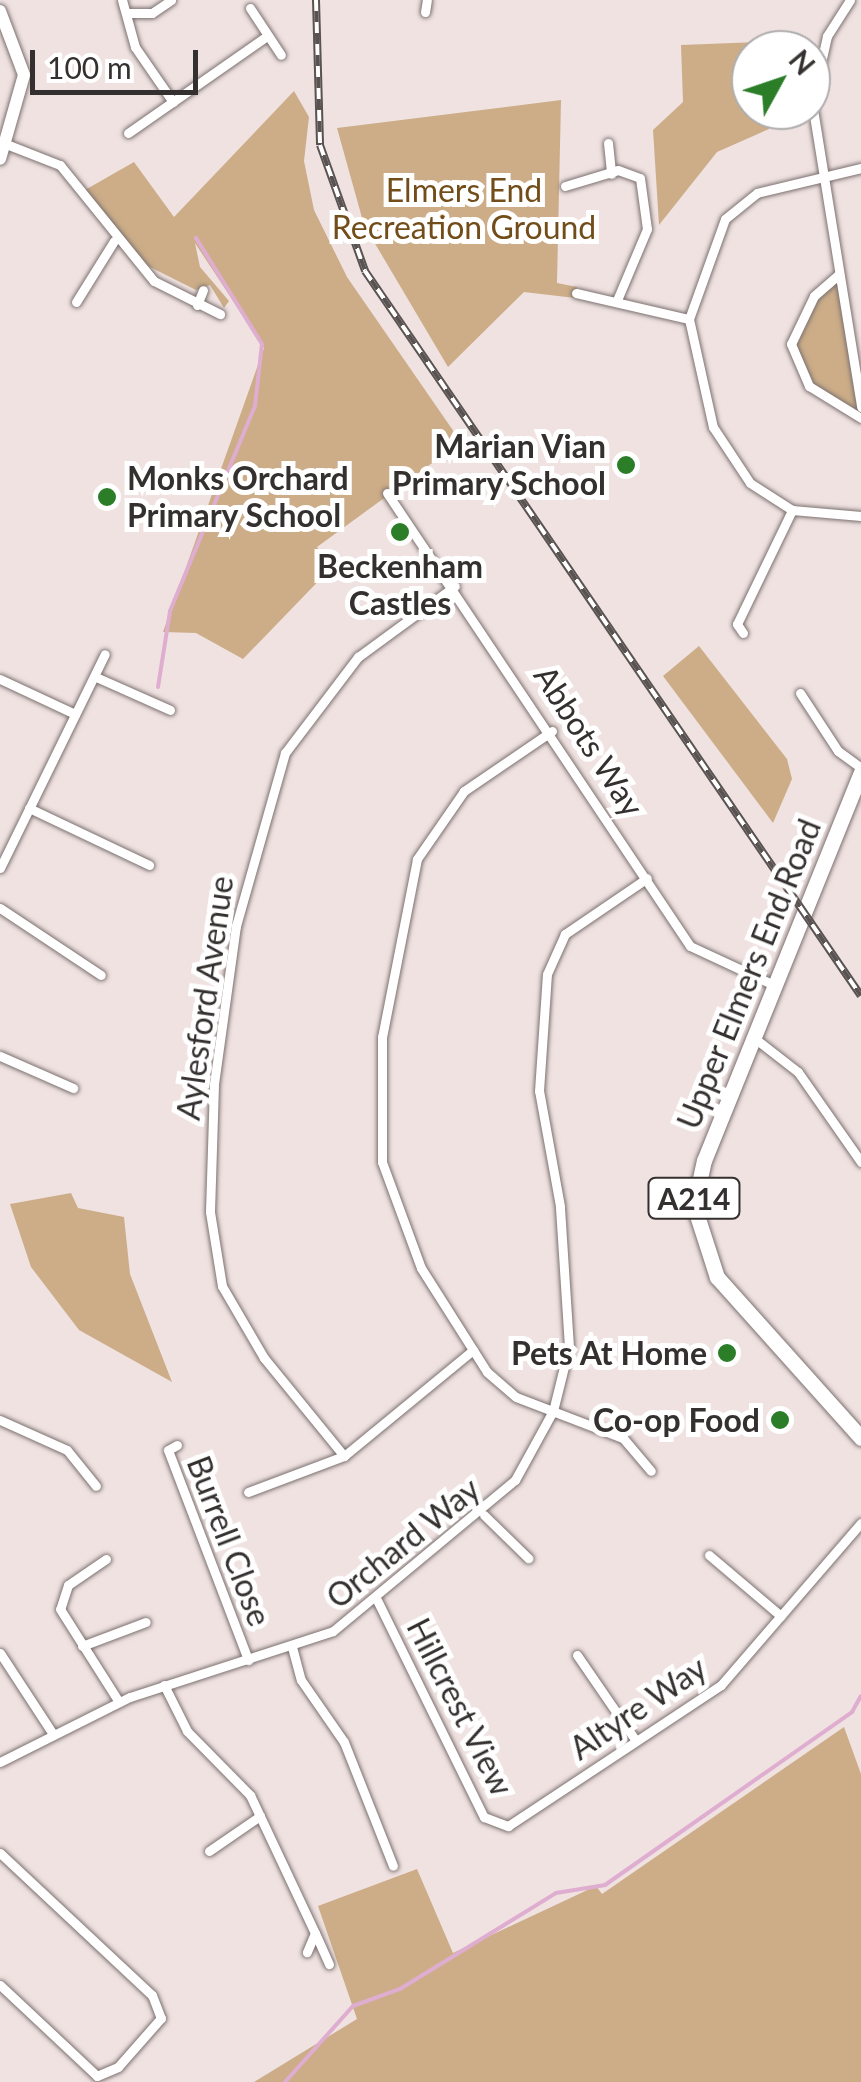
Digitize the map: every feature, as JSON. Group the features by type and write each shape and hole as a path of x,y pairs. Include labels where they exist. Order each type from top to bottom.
{"main road":[{"name":"Upper Elmers End Road","path":"861,770 772,984 696,1188 699,1238 733,1298 861,1438"}],"street":[{"path":"122,0 129,13 134,47 173,102"},
{"path":"129,13 152,14 171,0"},
{"path":"425,12 427,0"},
{"path":"850,0 814,77 823,175 838,275 856,338 861,407"},
{"path":"250,8 281,55"},
{"path":"0,12 24,74 0,159"},
{"path":"128,134 267,36"},
{"path":"608,143 611,174"},
{"path":"6,144 60,165 114,241 196,305 220,314"},
{"path":"861,168 757,192 725,219 689,319 713,428 750,483 792,510 861,516"},
{"path":"565,186 611,174 640,178 647,228 617,300"},
{"path":"76,302 114,241"},
{"path":"838,275 814,296 791,344 809,386 861,418"},
{"path":"196,305 203,290"},
{"path":"576,293 689,319"},
{"name":"Abbots Way","path":"387,493 552,731 695,951 772,984"},
{"path":"743,633 737,624 792,510"},
{"name":"Aylesford Avenue","path":"344,1456 264,1358 222,1286 210,1212 214,1084 236,926 285,753 346,669 454,586"},
{"path":"0,868 105,654"},
{"path":"96,678 170,710"},
{"path":"0,679 75,714"},
{"path":"800,693 838,751 861,770"},
{"path":"552,731 440,816 410,880 387,999 378,1113 386,1178 421,1268 473,1350 503,1388 623,1438 651,1471"},
{"path":"29,808 149,865"},
{"name":"Orchard Way","path":"0,1762 119,1702 292,1647 377,1600 484,1515 528,1461 554,1411 570,1316 539,1080 554,952 572,928 648,878"},
{"path":"0,908 101,974"},
{"path":"752,1036 798,1072 861,1162"},
{"path":"0,1056 73,1088"},
{"path":"248,1492 344,1456 473,1350"},
{"path":"0,1420 67,1450 96,1486"},
{"name":"Burrell Close","path":"177,1445 168,1450 248,1660"},
{"path":"484,1515 528,1558"},
{"name":"Altyre Way","path":"508,1826 721,1685 861,1523"},
{"path":"709,1555 781,1616"},
{"path":"106,1559 61,1596 82,1646 119,1702"},
{"name":"Hillcrest View","path":"377,1600 484,1817 508,1826"},
{"path":"82,1646 146,1622"},
{"path":"292,1647 301,1680 344,1742 393,1866"},
{"path":"0,1653 53,1734"},
{"path":"577,1656 636,1742"},
{"path":"164,1685 187,1731 241,1782 328,1964"},
{"path":"208,1851 260,1816"},
{"path":"0,1853 156,1999 161,2018 118,2067 97,2076 0,1986"},
{"path":"307,1952 315,1932"}],"green space":[{"path":"731,43 731,130 767,130 717,152 659,225 653,130 683,102 681,45"},
{"path":"294,91 309,117 304,161 314,210 347,277 461,442 317,547 331,568 243,659 196,633 163,632 264,348 195,243 200,267 229,301 224,308 210,285 196,290 144,264 85,190 134,162 174,217"},
{"name":"Elmers End Recreation Ground","path":"561,100 557,283 577,287 575,298 524,292 448,367 364,225 337,128"},
{"path":"838,275 861,418 809,386 791,344 814,296"},
{"path":"699,646 787,759 792,779 773,823 663,676"},
{"path":"71,1193 78,1208 124,1217 130,1274 172,1382 79,1330 31,1267 10,1204"},
{"path":"844,1727 861,1774 861,2082 254,2082 357,2019 318,1906 417,1869 453,1953 596,1886 602,1894"}],"waterway":[{"path":"158,687 170,611 255,406 262,344 196,238"},
{"path":"285,2082 353,2006 400,1989 556,1893 605,1885 852,1712 861,1696"}],"railway":[{"path":"316,0 320,145 365,271 861,996"}],"place":[{"name":"Marian Vian Primary School","path":"626,465"},
{"name":"Monks Orchard Primary School","path":"107,497"},
{"name":"Beckenham Castles","path":"400,532"},
{"name":"Pets At Home","path":"727,1353"},
{"name":"Co-op Food","path":"780,1420"}]}
